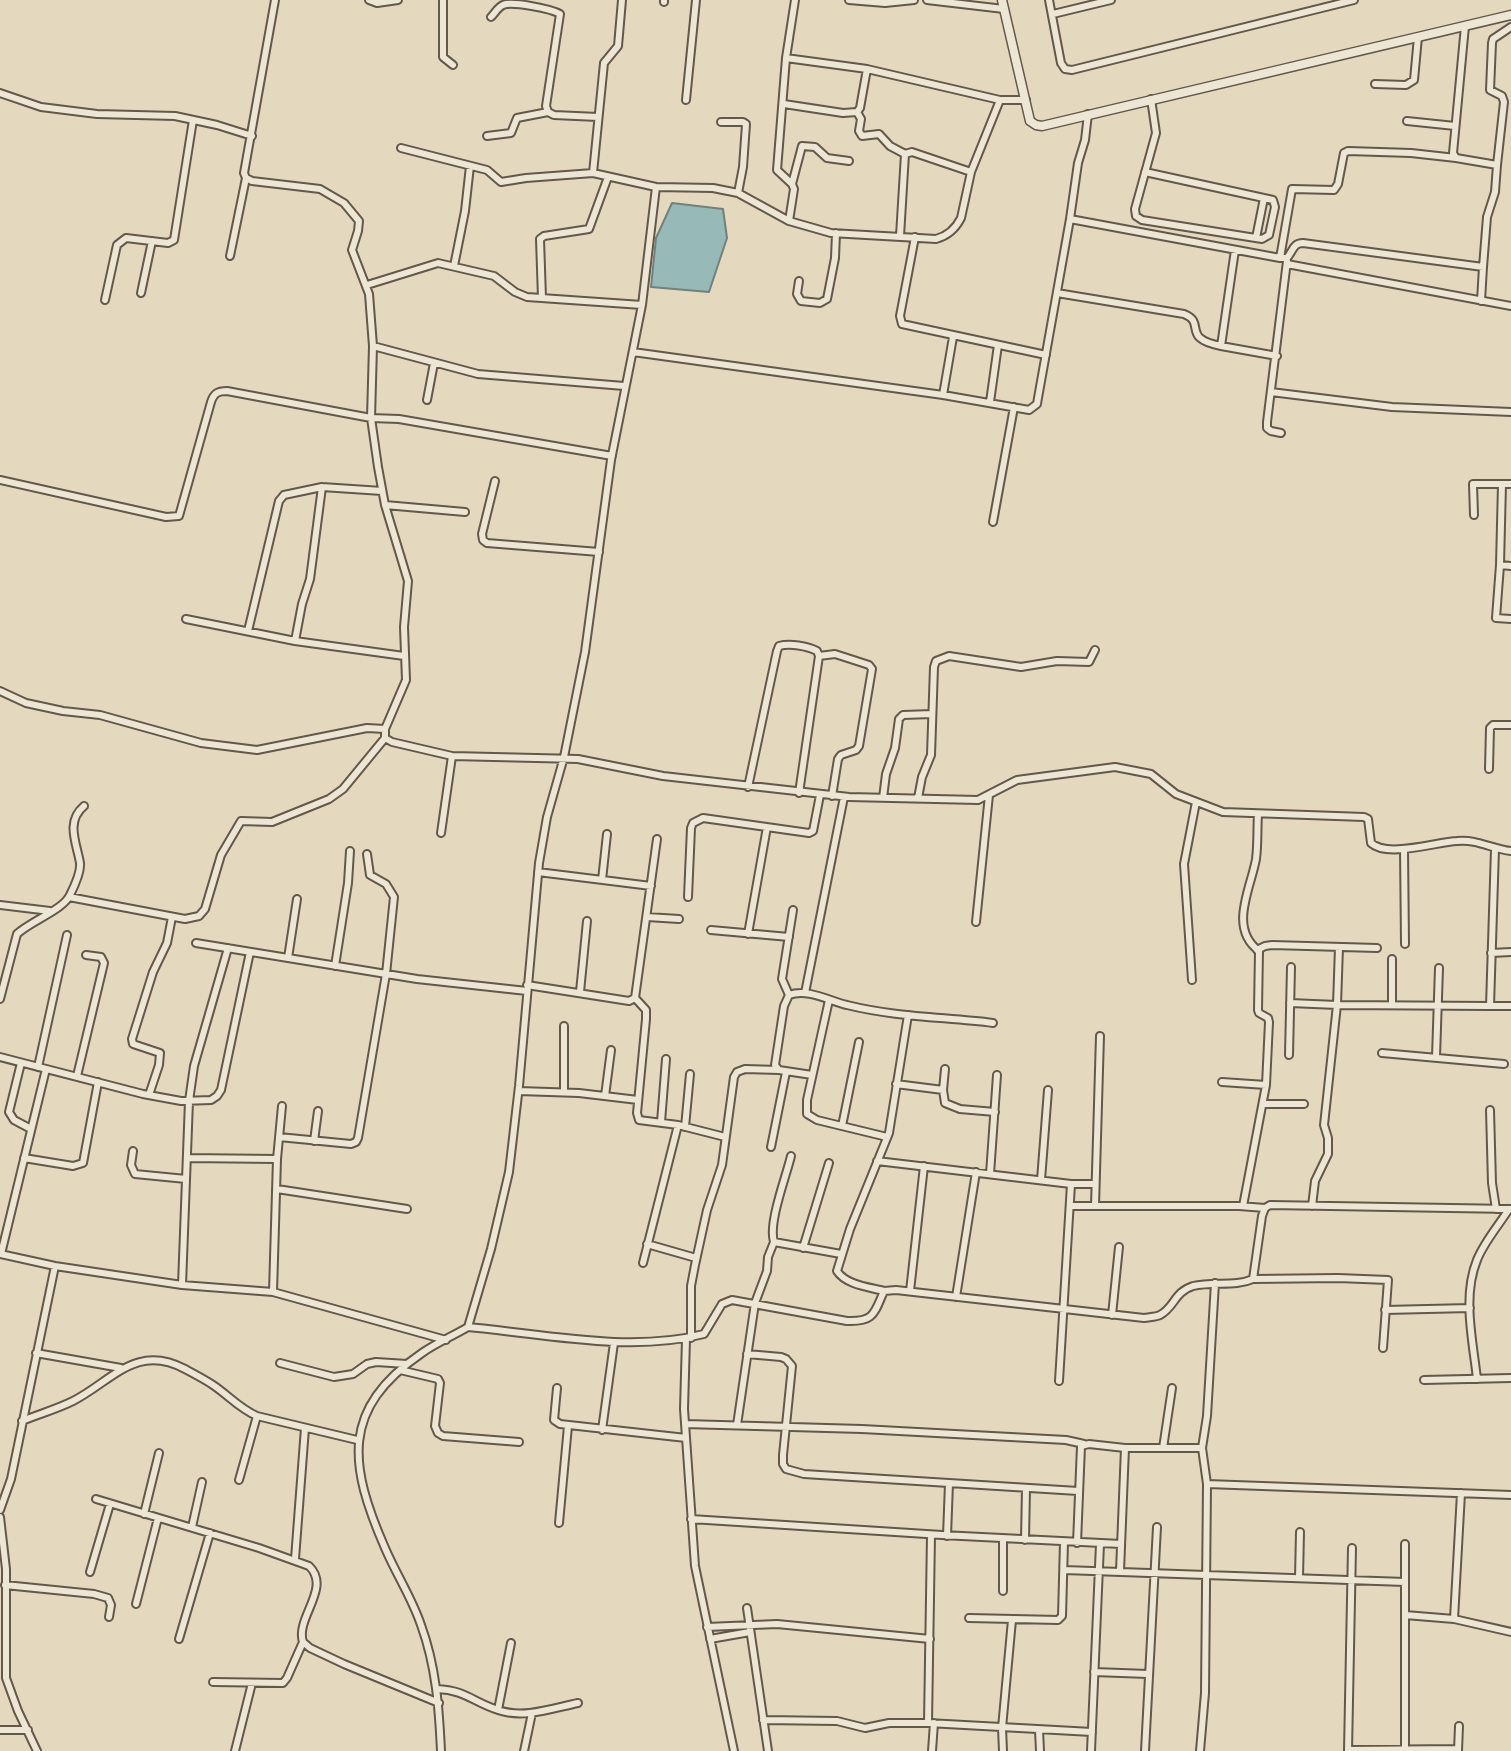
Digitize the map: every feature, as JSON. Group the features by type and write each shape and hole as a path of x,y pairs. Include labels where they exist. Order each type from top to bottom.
{"street":[{"path":"230,256 246,178 244,173 275,0"},
{"path":"369,0 377,3 398,0"},
{"path":"443,0 443,57 453,65"},
{"path":"593,173 604,63 618,46 622,0"},
{"path":"686,100 696,0"},
{"path":"789,221 794,190 792,184 777,170 786,58 795,0"},
{"path":"849,0 914,0"},
{"path":"927,0 1003,5 1030,121 1042,126 1511,15"},
{"path":"1049,0 1061,63 1065,69 1072,70 1350,0"},
{"path":"1053,14 1111,0"},
{"path":"491,18 500,7 508,4 552,9 560,14 546,99 548,112"},
{"path":"1456,158 1453,148 1465,26"},
{"path":"1482,300 1487,217 1495,192 1504,98 1490,90 1492,43 1493,39 1511,27"},
{"path":"1375,84 1406,85 1414,80 1418,37"},
{"path":"786,58 867,69 1000,100 1026,100"},
{"path":"857,112 867,69"},
{"path":"0,93 41,107 97,114 163,115 252,136"},
{"path":"1145,172 1273,200 1275,207 1269,235 1262,239 1142,220 1136,216 1135,209 1145,172 1156,133 1151,99"},
{"path":"401,148 491,172 501,182 593,173 656,187 713,188 738,193 789,221 836,233 936,239 944,237 958,225 971,172 1000,100"},
{"path":"784,104 843,113 857,112"},
{"path":"487,135 511,134 517,118 548,112 554,115 598,117"},
{"path":"857,112 861,119 859,131 862,136 879,134 890,146 905,153 912,152 971,172"},
{"path":"634,352 943,395 1030,410 1037,404 1088,114"},
{"path":"105,300 120,240 126,238 168,243 177,235 182,179 193,120"},
{"path":"1407,121 1455,127"},
{"path":"721,122 746,124 738,193"},
{"path":"792,184 802,146 815,147 827,158 849,161"},
{"path":"1281,433 1267,428 1277,356 1292,188 1334,190 1338,184 1345,153 1348,151 1410,153 1497,165"},
{"path":"900,236 905,153"},
{"path":"454,266 465,211 470,166"},
{"path":"542,298 540,239 544,236 589,229 608,177"},
{"path":"69,897 172,917 192,919 199,916 205,909 221,855 241,821 272,822 329,799 343,789 385,738 385,729 406,680 404,656 408,581 384,505 371,418 373,346 366,285 352,250 359,221 344,203 320,188 251,181 246,178"},
{"path":"468,1327 491,1249 509,1172 519,1091 538,872 547,817 564,757 585,652 612,456 642,306 656,187"},
{"path":"1256,238 1264,198"},
{"path":"1070,219 1511,306"},
{"path":"799,281 797,294 801,301 824,302 834,264 836,233"},
{"path":"915,237 901,316 902,324 1046,355"},
{"path":"141,293 152,241"},
{"path":"1285,260 1298,243 1303,243 1483,267"},
{"path":"1221,346 1235,250"},
{"path":"366,285 430,264 454,266 494,276 520,295 642,306"},
{"path":"1057,293 1184,314 1195,322 1196,336 1200,340 1277,356"},
{"path":"943,395 953,337"},
{"path":"990,402 998,345"},
{"path":"373,346 478,374 624,386"},
{"path":"427,400 434,363"},
{"path":"0,480 174,518 179,516 211,402 218,391 612,456"},
{"path":"1272,392 1392,407 1511,412"},
{"path":"993,522 1014,407"},
{"path":"495,481 482,534 487,543 599,552"},
{"path":"1474,515 1474,484 1511,484"},
{"path":"1502,484 1496,618 1511,619"},
{"path":"248,631 279,501 284,495 323,487 382,491"},
{"path":"295,641 310,579 323,487"},
{"path":"384,505 465,512"},
{"path":"1500,565 1511,566"},
{"path":"186,619 295,641 404,656"},
{"path":"748,787 779,646 811,648 817,651 819,656 799,793"},
{"path":"918,798 922,777 931,755 936,661 944,656 1029,667 1057,661 1088,662 1095,650"},
{"path":"819,656 835,654 872,668 859,746 838,759 832,796"},
{"path":"0,691 26,702 63,711 100,715 201,743 257,750 367,727 385,729"},
{"path":"883,798 899,719 904,715 932,714"},
{"path":"1489,769 1490,728 1493,725 1511,724"},
{"path":"385,738 452,756 564,757 663,776 844,797 978,800 1017,780 1115,766 1152,774 1176,794 1223,813 1364,817 1370,823 1373,846 1404,849 1475,840 1495,849 1511,850"},
{"path":"441,833 452,756"},
{"path":"688,897 691,828 697,820 703,818 805,833 813,831 820,795"},
{"path":"976,922 989,795"},
{"path":"805,993 844,797"},
{"path":"1192,980 1184,864 1196,802"},
{"path":"0,999 17,934 61,906 69,897 81,866 72,838 77,811 84,806"},
{"path":"1243,1206 1266,1085 1269,1022 1258,1010 1260,956 1249,943 1243,915 1256,860 1258,814"},
{"path":"748,934 767,827"},
{"path":"602,880 607,834"},
{"path":"635,998 657,839"},
{"path":"1404,849 1405,944"},
{"path":"1490,1006 1495,849"},
{"path":"335,966 348,883 350,851"},
{"path":"279,1137 351,1144 358,1138 386,974 394,897 386,884 370,875 367,855"},
{"path":"538,872 651,886"},
{"path":"288,958 297,899"},
{"path":"0,905 50,911"},
{"path":"782,1071 775,1065 774,1057 784,1006 789,995 782,979 793,910"},
{"path":"149,1095 160,1053 132,1042 153,972 167,943 172,917"},
{"path":"647,917 680,919"},
{"path":"580,992 587,921"},
{"path":"711,930 789,937"},
{"path":"38,1067 67,935"},
{"path":"196,943 386,974 580,992 629,1001 635,998"},
{"path":"1257,950 1265,946 1377,948"},
{"path":"1312,1206 1315,1181 1328,1154 1328,1138 1324,1125 1337,1004 1339,947"},
{"path":"182,1285 189,1101 194,1066 228,948"},
{"path":"0,1057 149,1095 189,1101 211,1100 221,1090 250,952"},
{"path":"1491,953 1511,952"},
{"path":"78,1076 104,963 101,957 86,955"},
{"path":"1392,960 1392,1004"},
{"path":"1289,1055 1291,967"},
{"path":"1436,1057 1439,968"},
{"path":"789,995 805,993 883,1013 993,1023"},
{"path":"635,998 646,1010 638,1100 639,1121 661,1122 724,1137"},
{"path":"829,1000 807,1100 807,1114 817,1121 887,1137"},
{"path":"1290,1003 1511,1006"},
{"path":"908,1015 887,1137 841,1254 837,1271 840,1276 884,1291 910,1291 1144,1318 1159,1316 1179,1292 1193,1286 1245,1283 1254,1279 1388,1280 1383,1349"},
{"path":"564,1026 564,1092"},
{"path":"1095,1206 1100,1036"},
{"path":"842,1126 859,1042"},
{"path":"605,1096 611,1050"},
{"path":"1382,1053 1504,1064"},
{"path":"661,1122 666,1059"},
{"path":"21,1063 9,1111 14,1120 31,1129"},
{"path":"46,1069 1,1254 55,1266 182,1285 273,1292 446,1340"},
{"path":"734,1751 732,1729 695,1566 685,1424 691,1286 707,1210 722,1165 724,1137 737,1072 745,1069 812,1075"},
{"path":"945,1069 944,1103 948,1106 995,1111"},
{"path":"771,1147 782,1071"},
{"path":"643,1263 682,1126 690,1073"},
{"path":"990,1174 998,1075"},
{"path":"24,1158 73,1166 83,1163 98,1082"},
{"path":"1222,1082 1266,1085"},
{"path":"896,1084 943,1090"},
{"path":"1041,1180 1048,1090"},
{"path":"519,1091 564,1092 638,1100"},
{"path":"1263,1104 1304,1104"},
{"path":"273,1292 277,1158 282,1106"},
{"path":"1490,1110 1492,1184 1496,1209"},
{"path":"314,1141 318,1111"},
{"path":"133,1151 131,1165 135,1174 186,1179"},
{"path":"737,1425 755,1303 767,1271 768,1257 774,1242 774,1223 791,1156"},
{"path":"187,1158 277,1158"},
{"path":"877,1161 1071,1184 1095,1184"},
{"path":"803,1248 829,1163"},
{"path":"910,1291 924,1166"},
{"path":"956,1297 976,1172"},
{"path":"1059,1381 1071,1184"},
{"path":"276,1189 407,1209"},
{"path":"1071,1206 1265,1208 1270,1205 1510,1209"},
{"path":"1254,1279 1265,1208"},
{"path":"1477,1380 1470,1282 1478,1258 1510,1209"},
{"path":"774,1242 841,1254"},
{"path":"647,1244 696,1258"},
{"path":"1112,1315 1119,1247"},
{"path":"0,1510 3,1490 11,1479 55,1266"},
{"path":"1200,1751 1205,1693 1207,1576 1207,1485 1202,1448 1207,1416 1215,1283"},
{"path":"441,1751 437,1689 421,1624 384,1548 369,1506 359,1465 357,1440 364,1416 374,1398 400,1370 423,1352 468,1327 642,1344 704,1334 722,1304 732,1300 847,1321 865,1321 873,1314 884,1291"},
{"path":"1385,1310 1470,1308"},
{"path":"602,1430 614,1343"},
{"path":"36,1353 121,1368"},
{"path":"747,1354 781,1357 792,1366 783,1464 791,1471 1078,1491"},
{"path":"22,1421 73,1401 121,1368 144,1360 158,1360 181,1367 214,1385 247,1412 357,1440"},
{"path":"279,1363 334,1377 353,1374 367,1364 376,1362 407,1364"},
{"path":"400,1370 438,1379 440,1383 435,1426 438,1433 519,1443"},
{"path":"1424,1380 1511,1378"},
{"path":"557,1388 554,1420 568,1426 686,1438"},
{"path":"1163,1448 1172,1388"},
{"path":"239,1480 257,1416"},
{"path":"685,1424 1066,1440 1125,1448 1202,1448"},
{"path":"559,1523 568,1426"},
{"path":"295,1559 305,1428"},
{"path":"1077,1543 1079,1453 1084,1444"},
{"path":"1120,1571 1125,1448"},
{"path":"144,1514 159,1453"},
{"path":"192,1527 202,1482"},
{"path":"947,1536 949,1483"},
{"path":"1207,1485 1511,1494"},
{"path":"1025,1540 1026,1488"},
{"path":"1454,1619 1461,1493"},
{"path":"96,1499 295,1559 313,1570 317,1583 301,1632 303,1642 283,1683 213,1682"},
{"path":"90,1572 110,1504"},
{"path":"0,1517 5,1585 3,1677 37,1751"},
{"path":"136,1604 158,1518"},
{"path":"691,1519 947,1536 1121,1544"},
{"path":"1145,1751 1157,1527"},
{"path":"1299,1578 1300,1532"},
{"path":"179,1639 210,1533"},
{"path":"931,1535 932,1751"},
{"path":"1003,1539 1003,1591"},
{"path":"969,1618 1058,1620 1062,1616 1064,1542"},
{"path":"1091,1751 1100,1544"},
{"path":"1405,1544 1405,1751"},
{"path":"1352,1548 1348,1751 1458,1750 1459,1726"},
{"path":"1064,1570 1405,1582"},
{"path":"5,1585 94,1594 108,1598 111,1605 110,1617"},
{"path":"747,1608 768,1751"},
{"path":"1405,1615 1454,1619 1511,1632"},
{"path":"1003,1751 1002,1728 1012,1620"},
{"path":"707,1627 749,1623 837,1628 885,1636 930,1639"},
{"path":"710,1639 750,1632"},
{"path":"303,1642 344,1664 439,1703"},
{"path":"498,1710 511,1643"},
{"path":"1094,1672 1149,1674"},
{"path":"235,1751 252,1683"},
{"path":"437,1689 458,1691 498,1710 532,1713 578,1703"},
{"path":"524,1751 532,1713"},
{"path":"763,1720 837,1721 865,1728 889,1723 931,1723 1091,1732"},
{"path":"0,1730 28,1730"},
{"path":"1039,1730 1040,1751"}],"water":[{"path":"672,203 723,209 727,238 709,292 651,287 656,238"}]}
